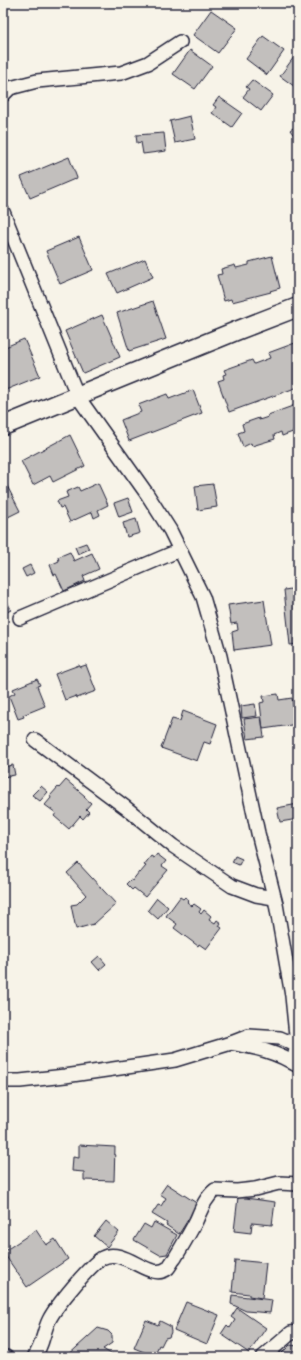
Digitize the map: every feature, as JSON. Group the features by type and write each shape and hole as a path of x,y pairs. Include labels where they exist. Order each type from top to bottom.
{"main road":[{"path":"3,426 78,397 236,331 298,308"}],"street":[{"path":"3,95 10,88 37,81 121,73 148,63 180,42"},
{"path":"3,212 78,397 147,494 170,530 203,597 220,656 274,898 289,974 297,1045 296,1064 275,1054 231,1043"},
{"path":"20,618 180,550"},
{"path":"35,740 119,803 173,846 232,886 256,895 274,898"},
{"path":"3,1081 20,1081 66,1076 175,1060 249,1036 280,1038 297,1045"},
{"path":"34,1357 40,1347 48,1321 58,1306 94,1264 102,1258 107,1256 124,1257 154,1272 160,1271 167,1268 177,1254 207,1199 215,1190 237,1191 255,1189 279,1183 298,1184"},
{"path":"263,1357 291,1333 298,1332"}],"building":[{"path":"109,3 139,3 139,6 109,6"},
{"path":"211,10 237,28 218,53 193,35"},
{"path":"263,36 284,51 267,75 246,59"},
{"path":"190,50 212,66 195,89 173,74"},
{"path":"294,57 298,60 298,89 280,76"},
{"path":"252,80 273,95 261,111 243,97 249,89 246,87"},
{"path":"219,97 242,113 232,127 212,113 216,107 213,105"},
{"path":"190,116 195,139 175,143 170,121"},
{"path":"298,125 298,141 290,130"},
{"path":"164,133 166,151 143,154 141,142 137,143 136,135"},
{"path":"69,157 77,178 30,198 21,177"},
{"path":"79,237 93,270 60,284 46,251"},
{"path":"272,256 280,288 270,291 271,292 232,302 231,299 224,301 217,275 222,274 221,269 235,265 236,268 249,265 249,262"},
{"path":"145,259 153,277 117,293 108,274"},
{"path":"153,301 166,339 129,351 117,313"},
{"path":"102,315 120,357 83,373 65,331"},
{"path":"24,339 40,376 3,391 3,348"},
{"path":"295,343 298,348 298,387 229,412 218,381 224,379 223,375 226,374 224,370 252,360 254,364 270,358 268,353"},
{"path":"193,390 202,413 129,441 121,420 141,412 138,405 167,394 169,399"},
{"path":"298,404 298,430 282,436 281,432 274,435 275,439 252,446 251,443 243,447 238,433 244,431 242,424 259,418 259,420 268,417 268,415"},
{"path":"70,435 85,466 53,482 50,476 33,485 21,461"},
{"path":"3,478 20,511 8,517 7,515 3,517"},
{"path":"98,483 108,505 98,510 100,515 94,518 92,512 70,522 63,507 60,508 57,501 68,497 66,492 78,487 80,491"},
{"path":"213,484 217,507 198,510 195,486"},
{"path":"128,498 133,512 119,517 114,503"},
{"path":"136,519 140,533 127,537 123,523"},
{"path":"86,543 89,549 78,554 75,547"},
{"path":"70,552 74,561 92,553 99,569 83,576 85,581 64,591 56,574 54,575 50,565 59,561 58,557"},
{"path":"30,565 34,573 26,577 22,569"},
{"path":"298,588 298,644 290,645 284,590"},
{"path":"3,591 11,610 5,613 7,616 3,618"},
{"path":"264,600 271,645 234,650 232,632 238,630 237,623 231,624 228,605"},
{"path":"79,665 80,667 86,665 96,691 77,698 76,696 65,700 55,674"},
{"path":"37,679 40,685 37,686 45,706 23,715 24,717 18,719 9,696 15,693 13,689"},
{"path":"278,694 279,700 292,698 294,711 297,711 298,724 263,729 260,703 264,702 263,696"},
{"path":"255,704 257,716 242,718 241,706"},
{"path":"183,711 217,724 210,744 204,742 197,761 161,748 172,719 180,721"},
{"path":"261,717 264,737 247,739 244,719"},
{"path":"13,765 15,775 3,777 3,767"},
{"path":"66,780 91,803 86,809 89,812 83,819 80,816 69,829 54,816 56,813 45,805 51,798 50,796"},
{"path":"41,786 48,792 40,801 32,795"},
{"path":"298,804 298,819 280,822 277,808"},
{"path":"157,854 166,861 162,866 168,870 145,897 134,888 132,890 126,884 130,880 132,881 139,872 140,873 146,866 144,865 151,856 154,858"},
{"path":"235,856 242,859 239,865 232,862"},
{"path":"78,863 116,904 94,924 76,929 71,905 77,904 86,895 67,873"},
{"path":"180,897 183,899 185,897 189,900 187,902 192,906 194,904 201,909 199,912 201,914 204,910 211,916 209,919 215,923 217,920 221,923 219,926 222,928 206,949 199,944 198,946 174,928 177,924 166,916"},
{"path":"157,898 168,907 158,919 148,910"},
{"path":"99,956 106,964 99,970 92,962"},
{"path":"79,1145 115,1147 114,1181 84,1180 84,1172 72,1171 73,1157 79,1158"},
{"path":"167,1184 198,1204 179,1234 166,1225 167,1223 152,1214 158,1205 161,1206 166,1198 160,1194"},
{"path":"238,1197 275,1202 272,1225 252,1223 251,1233 234,1231"},
{"path":"106,1221 119,1232 107,1247 94,1236"},
{"path":"154,1222 177,1235 167,1254 160,1255 134,1240 144,1224 151,1228"},
{"path":"36,1230 46,1245 55,1239 68,1259 27,1287 3,1252"},
{"path":"296,1254 298,1254 298,1280 295,1280"},
{"path":"235,1260 266,1263 262,1298 249,1296 249,1294 232,1292"},
{"path":"232,1295 272,1300 270,1313 246,1311 231,1304"},
{"path":"186,1302 219,1315 207,1344 174,1330"},
{"path":"237,1308 266,1328 249,1353 221,1334 227,1325 230,1328 235,1320 231,1317"},
{"path":"146,1320 158,1325 160,1321 170,1326 171,1332 169,1337 165,1338 161,1346 159,1345 154,1356 134,1348"},
{"path":"98,1328 108,1331 112,1335 112,1343 103,1349 116,1357 66,1357"},
{"path":"290,1345 298,1346 298,1357 278,1357"}]}
